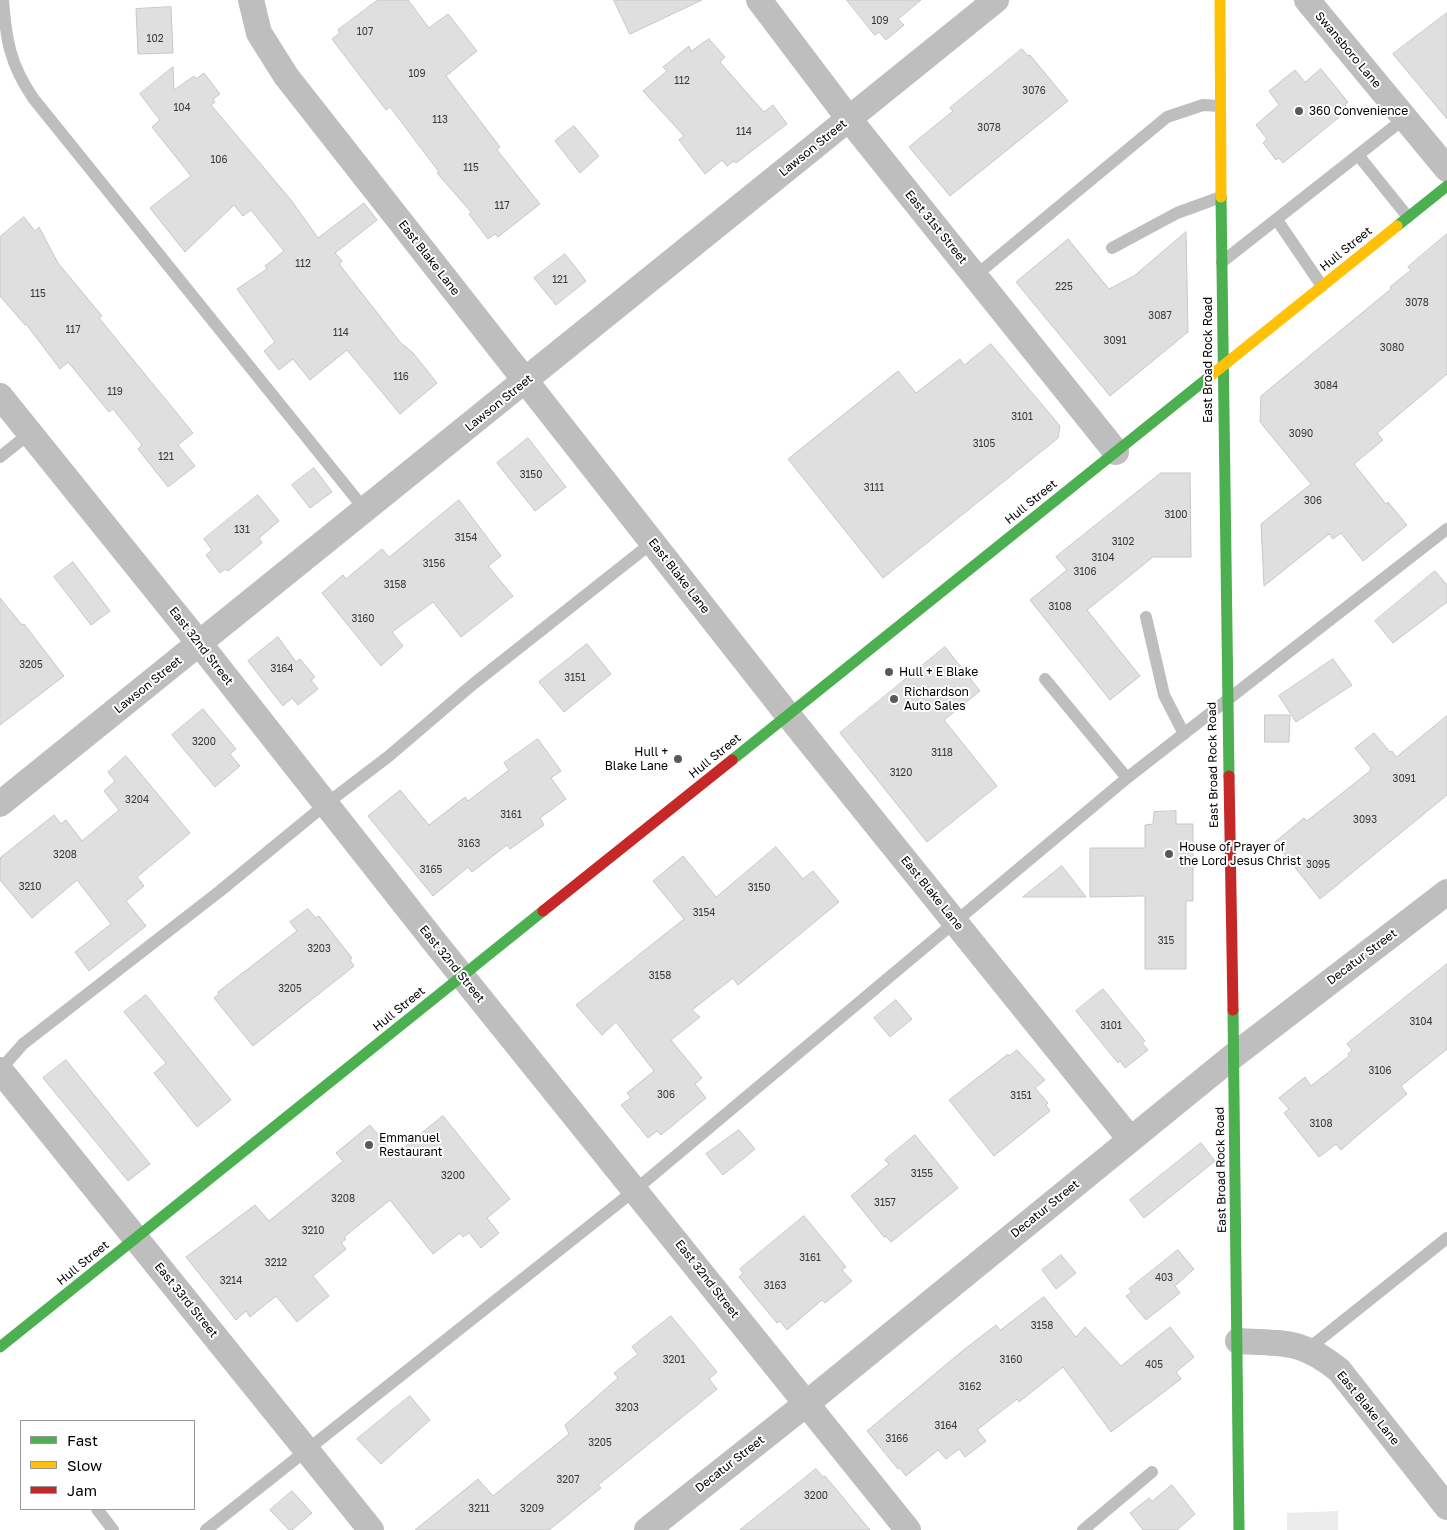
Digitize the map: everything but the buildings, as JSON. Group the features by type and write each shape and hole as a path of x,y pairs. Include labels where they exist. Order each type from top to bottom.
{"main road":[{"name":"East Broad Rock Road","path":"1220,0 1226,702 1238,1341 1239,1530"},
{"name":"Hull Street","path":"0,1347 1447,186"}],"street":[{"name":"East Blake Lane","path":"250,0 259,33 286,76 788,715 1130,1139"},
{"name":"East 31st Street","path":"759,0 849,119 1116,452"},
{"name":"Lawson Street","path":"0,804 366,511 996,0"},
{"name":"Swansboro Lane","path":"1307,0 1447,169"},
{"name":"East 32nd Street","path":"0,396 462,976 908,1530"},
{"name":"Decatur Street","path":"647,1530 806,1404 1232,1057 1447,892"},
{"name":"East 33rd Street","path":"0,1070 371,1530"},
{"name":"East Blake Lane","path":"1238,1341 1298,1345 1318,1354 1339,1370 1447,1507"}],"lane":[{"path":"3,0 9,51 14,66 33,98 366,511"},
{"path":"975,276 1167,118 1203,105 1220,106"},
{"path":"1222,262 1405,118"},
{"path":"1358,155 1408,218"},
{"path":"1112,248 1177,213 1221,197"},
{"path":"1276,220 1322,286"},
{"path":"0,457 30,433"},
{"path":"206,1530 635,1190 1127,778 1447,529"},
{"path":"0,1070 23,1044 220,891 326,804 389,756 472,685 653,542"},
{"path":"1146,617 1164,695 1184,734"},
{"path":"1045,679 1127,778"},
{"path":"1308,1349 1447,1238"},
{"path":"1083,1530 1152,1472"},
{"path":"97,1510 113,1530"}],"shaded area":[{"path":"1338,1511 1338,1530 1287,1530 1287,1513"}],"traffic: fast":[{"path":"1397,226 1447,186"},
{"path":"1221,197 1229,776"},
{"path":"732,760 1209,377"},
{"path":"0,1347 543,911"},
{"path":"1233,1010 1239,1530"}],"traffic: slow":[{"path":"1220,0 1221,197"},
{"path":"1209,377 1397,226"}],"traffic: jam":[{"path":"543,911 732,760"},
{"path":"1229,776 1233,1010"}],"place":[{"name":"360 Convenience","path":"1299,111"},
{"name":"Hull + E Blake","path":"889,672"},
{"name":"Richardson Auto Sales","path":"894,699"},
{"name":"Hull + Blake Lane","path":"678,759"},
{"name":"House of Prayer of the Lord Jesus Christ","path":"1169,854"},
{"name":"Emmanuel Restaurant","path":"369,1145"}]}
